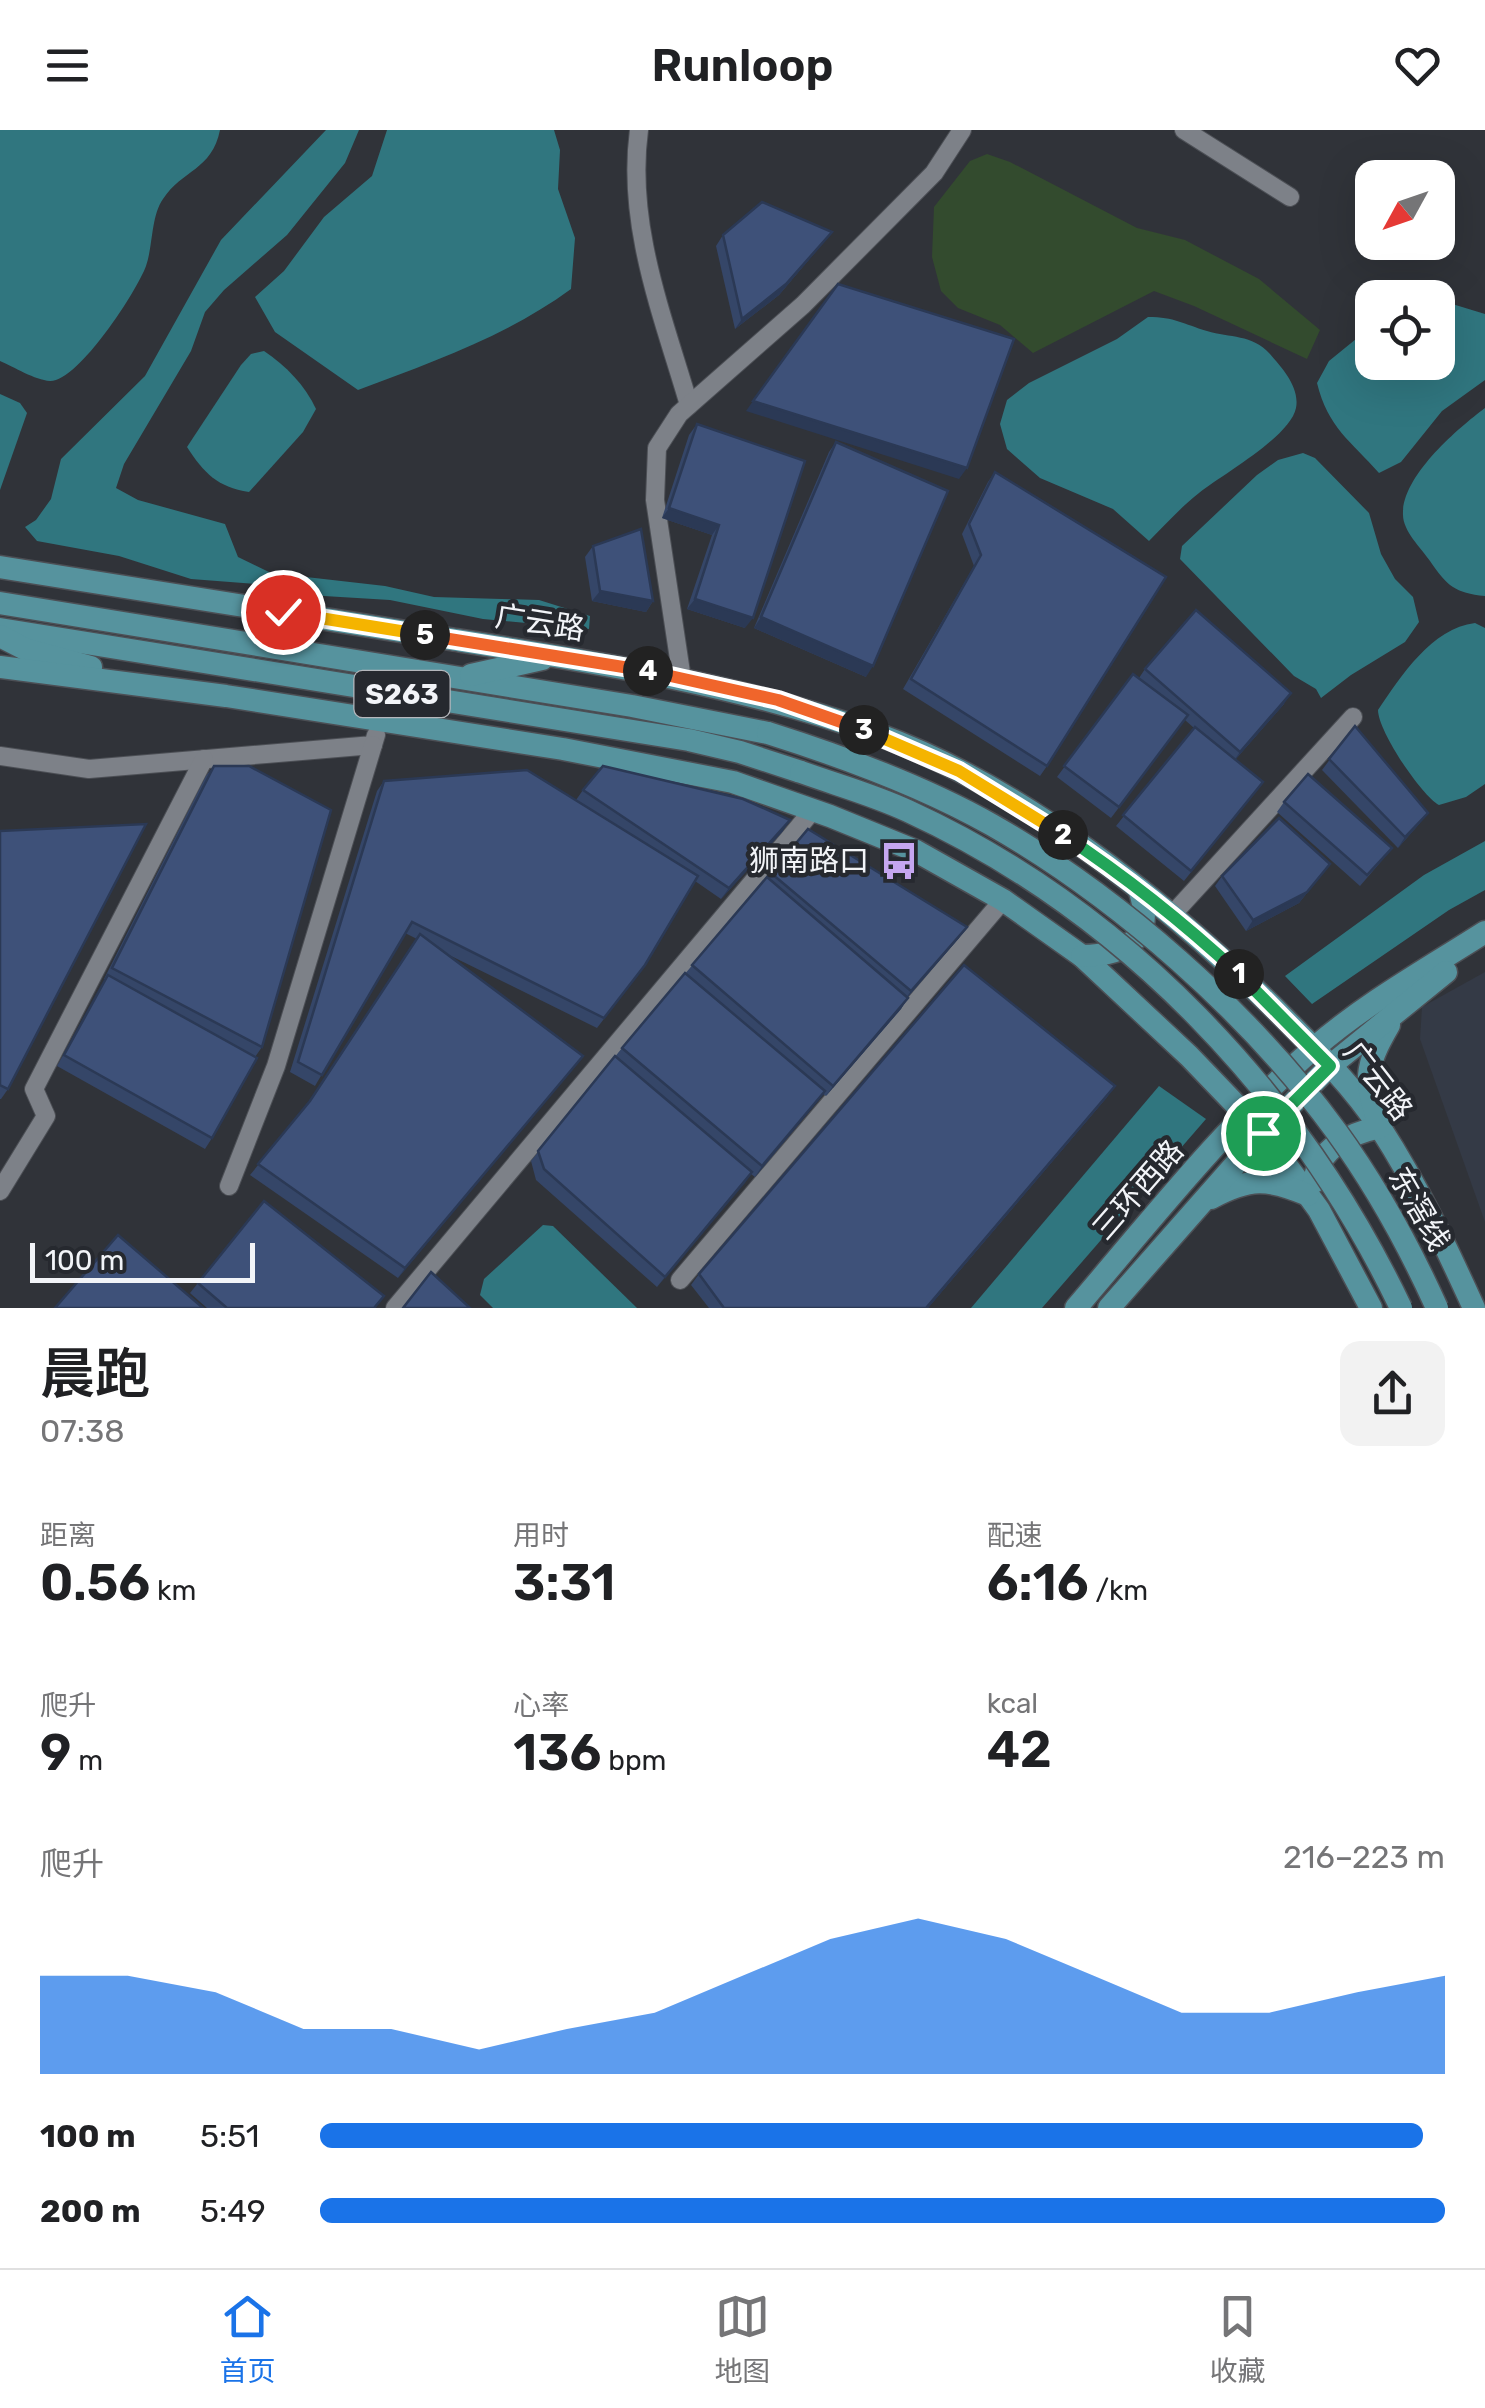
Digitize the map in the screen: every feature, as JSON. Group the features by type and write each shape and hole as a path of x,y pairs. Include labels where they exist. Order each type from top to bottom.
{"main road":[{"name":"广云路","path":"0,567 682,679 778,700 882,736 959,771 1084,849 1172,915 1322,1057 1380,1128 1434,1221 1474,1308"},
{"name":"S263","path":"0,603 695,718"},
{"name":"S263","path":"0,629 689,740 802,772 908,811 1054,896 1152,970 1201,1017 1296,1134 1355,1224 1401,1308"},
{"path":"0,636 25,649 107,671 128,684"},
{"path":"458,678 556,656"},
{"name":"S263","path":"0,668 380,720 563,749 733,782 916,852 1003,900 1082,956 1136,1003 1263,1133 1314,1203 1370,1308"},
{"path":"695,718 778,700"},
{"name":"东滘线","path":"695,718 768,733 850,759 991,824 1072,877 1170,954 1248,1027 1336,1130 1405,1238 1438,1308"},
{"path":"1082,956 1105,955 1132,943 1142,929 1145,914 1139,890"},
{"name":"三环西路","path":"1109,1308 1263,1133 1354,1016 1485,932"},
{"name":"三环西路","path":"1076,1308 1244,1113 1322,1057 1397,1012 1485,944"},
{"path":"1200,1205 1237,1184 1273,1180 1314,1203 1316,1171 1325,1154 1352,1134 1380,1128 1367,1090 1372,1054 1397,1012"}],"street":[{"path":"639,130 636,171 640,238 689,405"},
{"path":"682,679 655,500 657,448 679,414 803,305 934,174 962,130"},
{"path":"1184,130 1290,197"},
{"path":"1172,915 1352,717"},
{"path":"229,1186 276,1066 380,720"},
{"path":"0,756 90,769 373,745"},
{"path":"0,1191 46,1116 34,1089 204,759"},
{"path":"394,1308 813,810"},
{"path":"680,1280 1003,900"}],"shaded area":[{"path":"1485,972 1485,1222 1420,1039 1422,1007"}],"green space":[{"path":"987,154 1010,162 1137,228 1185,240 1259,279 1320,330 1307,359 1154,291 1033,353 1000,325 958,308 941,291 932,257 934,207 970,161"}],"water":[{"path":"0,130 220,130 210,154 171,189 159,206 146,266 119,314 76,367 50,381 0,361"},
{"path":"326,130 359,130 345,163 287,235 224,290 205,312 191,351 124,464 116,488 138,500 225,524 238,557 271,573 385,586 434,597 539,600 590,616 589,629 483,619 390,600 324,596 271,585 191,579 119,556 37,541 25,527 36,520 51,499 61,459 145,376 221,240"},
{"path":"387,130 554,130 560,150 558,189 575,238 571,289 495,334 358,390 275,332 255,297 284,271 324,217 372,176"},
{"path":"1455,305 1485,314 1485,380 1442,411 1401,462 1379,473 1327,412 1317,383 1329,361 1355,340 1355,380 1455,380"},
{"path":"1148,317 1256,343 1285,372 1297,400 1282,431 1192,498 1149,541 1113,509 1040,478 1007,449 1000,424 1007,400 1029,383 1117,339"},
{"path":"264,351 294,377 316,409 303,432 249,492 228,487 212,477 187,447 241,365 251,354"},
{"path":"0,394 20,403 27,413 0,490"},
{"path":"1485,408 1485,596 1466,593 1447,582 1409,533 1403,515 1411,485 1421,470 1446,441"},
{"path":"1303,453 1315,458 1369,513 1381,554 1395,579 1413,597 1419,622 1405,642 1321,698 1316,689 1294,676 1180,559 1182,546 1257,475 1278,460"},
{"path":"1475,623 1485,628 1485,784 1466,797 1439,805 1402,762 1378,710 1407,669 1431,644 1459,627"},
{"path":"1485,841 1485,890 1449,910 1312,1004 1285,976 1424,875"},
{"path":"1159,1086 1206,1119 1042,1308 971,1308"},
{"path":"543,1225 553,1226 637,1308 493,1308 480,1295 484,1279"}],"building":[{"path":"762,202 832,232 786,284 742,319 723,235"},
{"path":"838,284 1014,339 967,468 753,401"},
{"path":"697,424 805,461 753,618 695,599 719,525 669,508"},
{"path":"836,442 948,491 873,666 761,617"},
{"path":"995,472 1166,577 1047,766 911,679 981,555 969,524"},
{"path":"641,529 653,601 600,591 593,546"},
{"path":"1196,610 1291,693 1240,752 1145,669"},
{"path":"1133,674 1188,715 1119,807 1064,766"},
{"path":"1355,726 1428,813 1405,837 1329,759"},
{"path":"1195,727 1263,782 1191,871 1123,815"},
{"path":"214,766 249,766 331,810 262,1047 112,968"},
{"path":"603,766 743,799 790,820 729,888 583,790"},
{"path":"527,770 698,876 645,965 604,1018 412,922 322,1075 298,1062 384,781"},
{"path":"1308,774 1392,848 1367,875 1284,802"},
{"path":"1279,818 1330,864 1307,892 1253,920 1222,876"},
{"path":"146,824 8,1089 0,1085 0,831"},
{"path":"808,829 967,927 911,991 771,873"},
{"path":"767,877 908,998 833,1086 692,965"},
{"path":"420,934 583,1056 405,1268 258,1164 310,1101"},
{"path":"964,965 1115,1086 926,1308 724,1308 699,1274"},
{"path":"685,973 825,1091 762,1166 622,1048"},
{"path":"108,975 257,1058 212,1138 64,1055"},
{"path":"615,1056 752,1172 665,1277 544,1169 538,1151"},
{"path":"264,1201 384,1296 374,1308 227,1308 198,1283"},
{"path":"118,1235 203,1308 55,1308"},
{"path":"431,1272 470,1308 403,1308"}],"place":[{"name":"狮南路口","path":"899,861"}],"route":[{"path":"283,612 650,671 778,700 882,736 959,771 1100,859 1192,930 1330,1066 1263,1133"}]}
